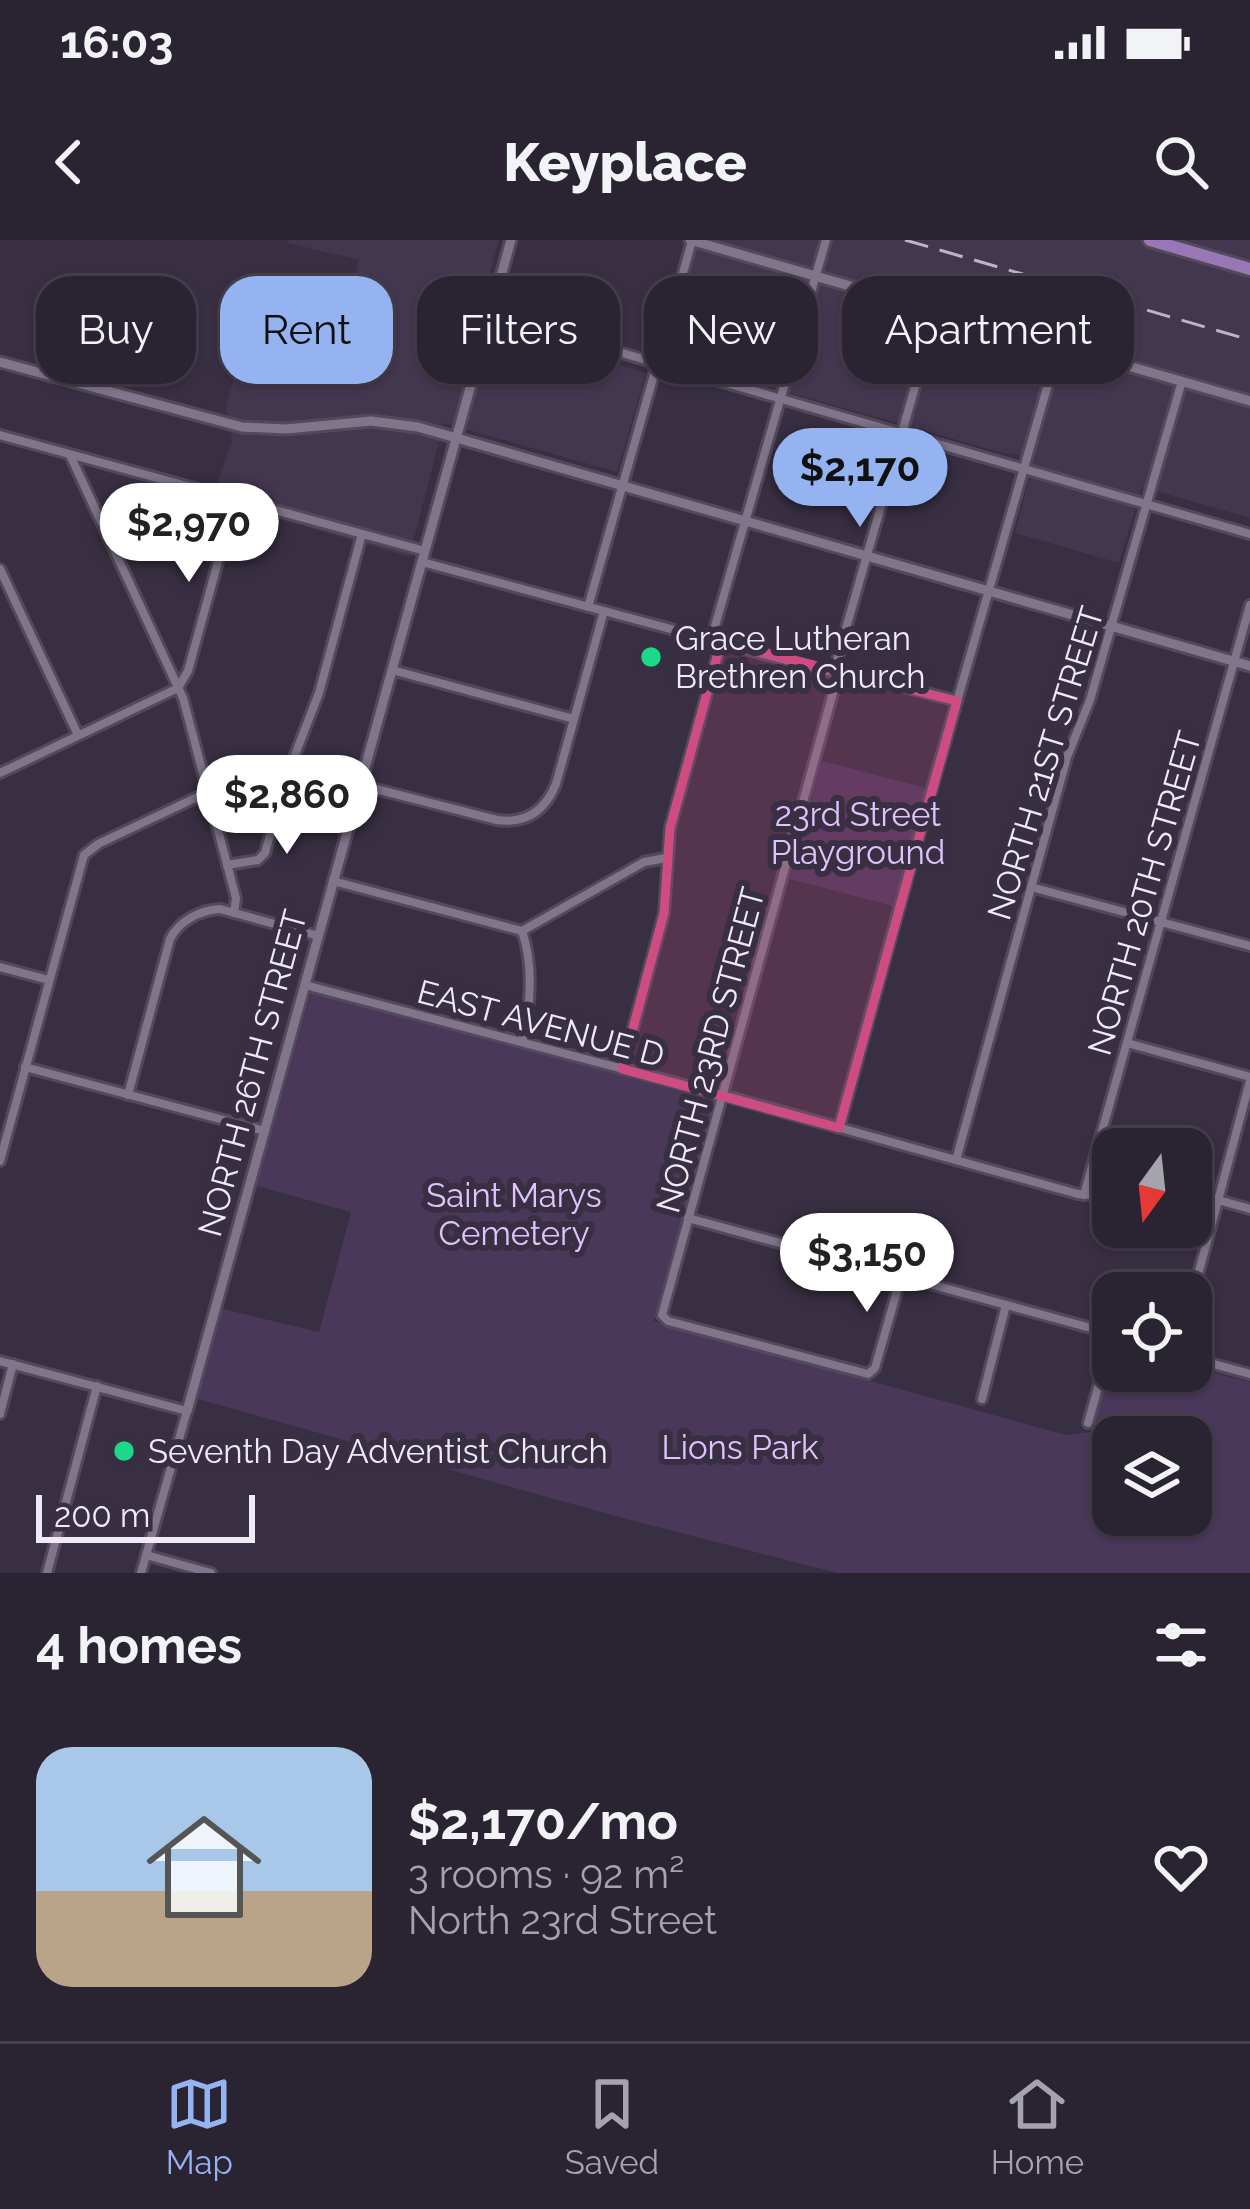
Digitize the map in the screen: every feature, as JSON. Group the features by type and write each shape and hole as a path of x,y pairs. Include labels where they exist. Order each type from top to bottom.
{"main road":[{"path":"1150,240 1250,269"}],"street":[{"name":"NORTH 26TH STREET","path":"501,276 511,240"},
{"path":"681,276 691,240 815,276 826,240"},
{"path":"0,364 244,427 275,430 371,421 408,424 1250,666"},
{"path":"1134,367 1250,400"},
{"name":"NORTH 21ST STREET","path":"956,1160 1066,757 1090,700 1182,381"},
{"name":"NORTH 26TH STREET","path":"141,1573 471,384"},
{"path":"588,607 652,384"},
{"path":"731,384 1250,534"},
{"path":"622,1069 664,913 670,828 745,521 784,384"},
{"name":"NORTH 23RD STREET","path":"901,1276 871,1373 663,1318 839,671 837,660 916,384"},
{"path":"839,1128 1048,384"},
{"path":"0,435 362,534 588,607 957,701"},
{"path":"70,455 178,688 236,898 234,913"},
{"path":"0,773 178,688 188,671 235,500"},
{"path":"227,865 263,856 316,701 362,534"},
{"path":"0,569 78,735"},
{"name":"NORTH 20TH STREET","path":"1084,1195 1250,605"},
{"path":"360,784 497,820 523,819 538,812 556,784 604,611"},
{"path":"392,670 574,719"},
{"path":"0,1161 84,855 208,791"},
{"path":"334,881 522,931 644,862 666,858"},
{"path":"1031,887 1250,946"},
{"path":"128,1095 176,928 207,910 220,909 319,936"},
{"path":"521,1042 530,998 522,931"},
{"path":"0,967 49,980"},
{"name":"EAST AVENUE D","path":"305,985 1092,1195"},
{"path":"1126,1043 1250,1079 1199,1272"},
{"path":"26,1067 265,1131"},
{"path":"1212,1200 1250,1208"},
{"path":"688,1218 1092,1328"},
{"path":"982,1399 1006,1305"},
{"path":"0,1360 187,1411"},
{"path":"0,1414 13,1364"},
{"path":"1212,1364 1250,1374"},
{"path":"47,1573 97,1386"},
{"path":"1088,1423 1097,1392"},
{"path":"146,1556 212,1573"}],"highlighted area":[{"path":"721,642 957,701 839,1128 622,1069 664,913 670,828"}],"shaded area":[{"path":"499,240 489,276 417,276 417,384 620,384 620,366 644,372 617,472 444,423 409,557 212,499 232,440 226,408 232,384 393,384 393,276 356,276 359,260 288,243"},
{"path":"698,240 1250,240 1250,518 1142,487 1119,563 1015,533 1035,456 1003,453 759,384 818,384 818,276 690,276"}],"green space":[{"name":"23rd Street Playground","path":"822,761 926,788 893,906 790,879"},
{"name":"Saint Marys Cemetery","path":"311,993 715,1100 654,1321 1066,1435 1092,1432 1092,1536 1212,1536 1212,1416 1097,1416 1104,1392 1212,1392 1212,1372 1250,1382 1250,1573 837,1573 198,1399 223,1309 319,1332 351,1212 257,1186"}],"railway":[{"path":"905,240 1250,340"}],"place":[{"name":"Grace Lutheran Brethren Church","path":"651,657"},
{"name":"Seventh Day Adventist Church","path":"124,1451"}],"park label":[{"name":"Lions Park","path":"740,1447"}]}
